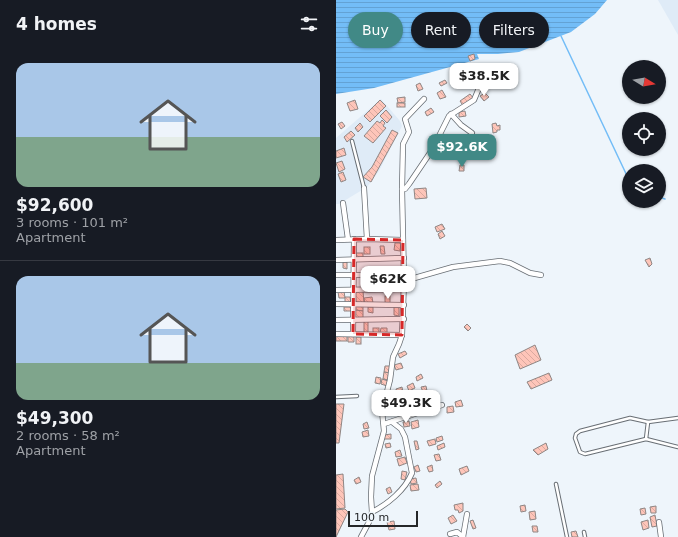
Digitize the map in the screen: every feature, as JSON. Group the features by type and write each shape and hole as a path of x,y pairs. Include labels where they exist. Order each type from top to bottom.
{"street":[{"path":"402,189 405,189 409,184 432,150 451,114 474,100 479,88"},
{"path":"361,537 369,522 372,512 372,476 383,437 384,424 382,411 391,376 392,360 402,335 404,319 402,189 403,144 409,132 405,119 424,99"},
{"path":"451,114 461,125 472,133"},
{"path":"364,188 367,239"},
{"path":"343,203 348,239"},
{"path":"353,334 355,275 354,239"},
{"path":"336,240 403,240"},
{"path":"336,260 404,258"},
{"path":"404,281 453,267 500,261 510,263 530,273 541,275"},
{"path":"336,275 404,275"},
{"path":"336,290 404,289"},
{"path":"336,304 404,305"},
{"path":"336,320 404,319"},
{"path":"336,334 402,335"},
{"path":"384,424 442,405"},
{"path":"372,512 391,500 412,474 405,437 401,429 392,422"},
{"path":"463,537 467,514"},
{"path":"659,522 661,537"},
{"path":"450,534 458,532 463,537"}],"lane":[{"path":"352,141 364,188"},
{"path":"336,397 357,396"},
{"path":"678,418 648,422 630,418 580,431 576,434 575,438 580,452 585,454 646,439 678,448"},
{"path":"646,439 648,422"},
{"path":"556,484 567,537"},
{"path":"584,532 585,537"}],"highlighted area":[{"path":"354,239 403,240 402,335 353,334"}],"shaded area":[{"path":"658,0 678,0 678,35"},
{"path":"381,99 400,121 402,126 379,171 367,187 339,204 336,204 336,138"}],"water":[{"path":"336,0 607,0 595,14 571,32 549,40 549,12 479,12 479,48 529,48 519,52 477,54 479,59 374,88 336,94"}],"building":[{"path":"474,54 475,59 470,61 468,56"},
{"path":"445,80 447,83 441,86 439,83"},
{"path":"420,83 423,89 418,91 416,85"},
{"path":"442,90 446,97 440,99 437,93"},
{"path":"485,93 489,97 484,101 480,96"},
{"path":"470,94 474,99 464,107 460,101"},
{"path":"405,97 405,102 398,103 397,98"},
{"path":"355,100 358,109 350,111 347,103"},
{"path":"380,100 386,106 370,122 364,116"},
{"path":"397,103 405,103 405,107 397,107"},
{"path":"431,108 434,112 427,116 425,112"},
{"path":"386,110 392,117 387,123 380,116"},
{"path":"465,111 466,116 459,117 459,112"},
{"path":"382,120 385,123 383,126 386,128 373,143 364,136 377,121 380,123"},
{"path":"342,122 345,126 341,129 338,124"},
{"path":"360,123 363,127 358,132 355,128"},
{"path":"496,123 497,126 500,125 500,130 493,133 492,124"},
{"path":"392,130 398,133 371,182 363,177 372,167"},
{"path":"351,131 355,135 347,142 344,137"},
{"path":"485,136 493,136 493,141 485,141"},
{"path":"344,148 346,155 336,158 336,151"},
{"path":"465,148 471,148 472,154 465,154"},
{"path":"342,161 345,169 339,172 336,163"},
{"path":"460,165 464,165 464,171 459,171"},
{"path":"343,172 346,180 341,182 338,174"},
{"path":"426,188 427,198 415,199 414,189"},
{"path":"442,224 445,229 437,232 435,227"},
{"path":"442,231 445,236 440,239 438,234"},
{"path":"395,243 401,243 400,251 394,250"},
{"path":"380,246 384,246 385,254 381,254"},
{"path":"364,247 370,247 370,254 364,254"},
{"path":"356,253 363,253 363,259 356,259"},
{"path":"650,258 652,264 649,267 645,260"},
{"path":"343,262 347,262 347,269 343,268"},
{"path":"363,276 368,276 368,284 363,284"},
{"path":"344,291 345,298 339,298 338,292"},
{"path":"363,291 364,303 356,303 355,292"},
{"path":"385,296 390,296 390,304 385,304"},
{"path":"345,297 350,297 351,304 345,304"},
{"path":"372,297 373,303 365,304 364,298"},
{"path":"355,305 363,305 363,311 355,310"},
{"path":"344,307 351,307 352,311 344,311"},
{"path":"368,307 373,307 373,313 368,312"},
{"path":"394,307 399,307 399,316 394,315"},
{"path":"355,310 363,311 363,319 355,318"},
{"path":"364,320 368,320 368,333 364,333"},
{"path":"467,324 471,328 468,331 464,327"},
{"path":"373,328 379,328 379,334 373,334"},
{"path":"381,328 387,328 387,333 380,333"},
{"path":"336,336 347,336 347,341 336,341"},
{"path":"348,336 354,337 354,342 348,342"},
{"path":"356,337 361,337 361,344 356,344"},
{"path":"535,345 541,360 520,369 515,355"},
{"path":"405,351 407,354 400,358 398,354"},
{"path":"401,363 403,368 396,370 394,365"},
{"path":"385,366 391,366 390,373 384,372"},
{"path":"384,372 390,373 389,380 383,379"},
{"path":"549,373 552,380 531,389 527,382"},
{"path":"421,374 423,378 417,381 416,377"},
{"path":"376,377 381,378 380,384 375,383"},
{"path":"382,379 388,381 387,386 381,384"},
{"path":"413,383 415,388 409,391 407,386"},
{"path":"426,386 427,391 423,392 421,387"},
{"path":"402,387 403,393 397,394 396,389"},
{"path":"423,400 428,400 429,406 424,406"},
{"path":"461,400 463,406 456,407 455,402"},
{"path":"394,402 396,406 392,409 389,404"},
{"path":"405,403 407,409 402,410 401,404"},
{"path":"336,404 344,404 339,443 336,443"},
{"path":"453,406 454,412 447,413 447,407"},
{"path":"418,420 419,427 412,429 411,422"},
{"path":"409,421 410,426 404,427 403,422"},
{"path":"367,422 369,428 364,429 363,424"},
{"path":"368,430 369,436 363,437 362,432"},
{"path":"391,434 391,439 384,439 384,435"},
{"path":"442,436 443,440 437,442 436,438"},
{"path":"435,439 436,444 429,446 427,441"},
{"path":"414,441 417,441 419,449 416,450"},
{"path":"390,443 391,447 386,448 385,444"},
{"path":"444,443 445,447 438,450 437,446"},
{"path":"546,443 548,449 538,455 533,450"},
{"path":"400,450 402,456 396,457 395,452"},
{"path":"439,454 441,460 436,461 434,455"},
{"path":"405,457 407,463 399,466 397,459"},
{"path":"418,465 420,471 416,472 414,467"},
{"path":"432,465 433,471 429,472 427,467"},
{"path":"467,466 469,471 461,475 459,469"},
{"path":"402,471 407,472 405,480 401,479"},
{"path":"343,474 345,508 336,509 336,475"},
{"path":"359,477 361,482 356,484 354,480"},
{"path":"416,478 417,483 411,484 410,479"},
{"path":"440,481 442,484 437,488 435,485"},
{"path":"418,484 419,490 411,491 410,485"},
{"path":"390,487 392,492 388,494 386,489"},
{"path":"463,503 463,511 459,513 458,510 455,510 454,505"},
{"path":"525,505 526,511 521,512 520,506"},
{"path":"656,506 656,513 651,513 650,507"},
{"path":"645,508 646,514 641,515 640,509"},
{"path":"345,509 348,512 336,537 336,510"},
{"path":"535,511 536,519 530,520 529,512"},
{"path":"453,515 457,521 451,524 448,518"},
{"path":"655,515 657,526 652,527 650,517"},
{"path":"473,520 476,528 473,529 470,521"},
{"path":"648,520 649,528 643,530 641,522"},
{"path":"394,521 395,529 389,530 387,522"},
{"path":"532,526 537,526 538,532 533,532"},
{"path":"576,531 578,537 572,537 571,532"}],"waterway":[{"path":"561,36 622,165"}]}
